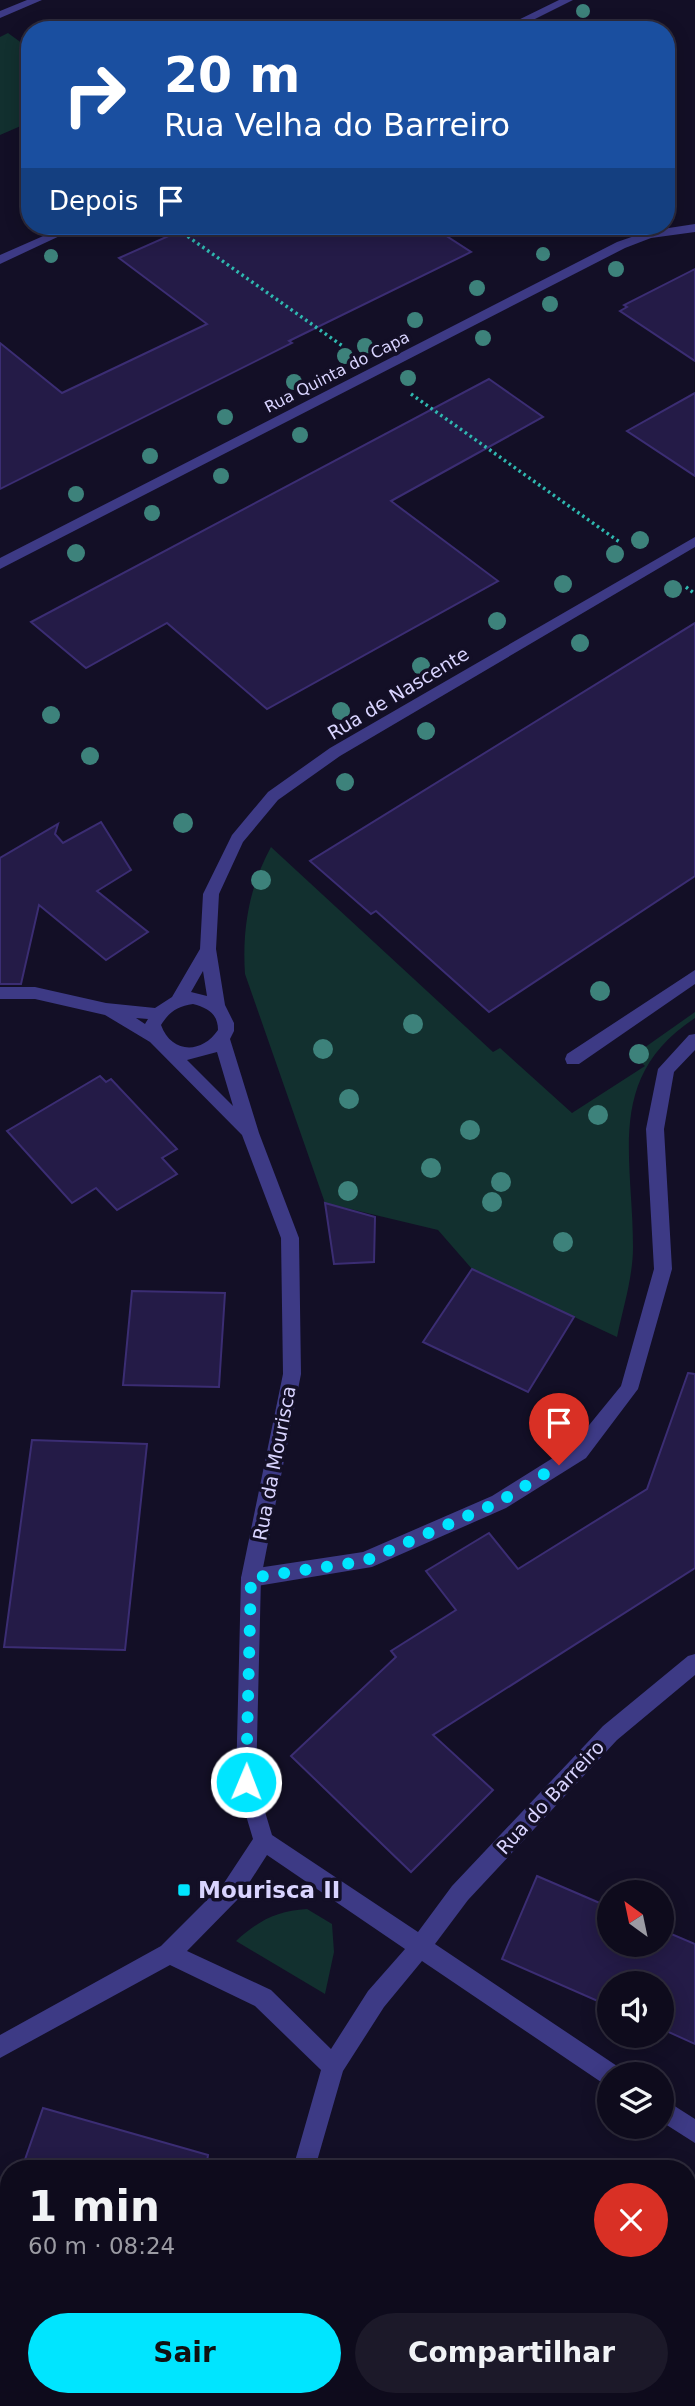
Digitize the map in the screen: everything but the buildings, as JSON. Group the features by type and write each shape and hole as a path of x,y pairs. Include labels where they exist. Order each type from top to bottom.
{"street":[{"path":"0,15 37,0"},
{"path":"522,21 568,0"},
{"name":"Rua Quinta do Capa","path":"675,231 695,228"},
{"path":"0,260 55,235"},
{"name":"Rua Quinta do Capa","path":"0,564 621,245 649,235"},
{"name":"Rua de Nascente","path":"217,1006 208,949 211,894 237,839 273,796 335,752 695,541"},
{"path":"178,999 208,949"},
{"path":"573,1059 695,976"},
{"name":"Rua da Mourisca","path":"0,993 35,993 106,1009 157,1014"},
{"path":"193,998 217,1006 227,1022 222,1040 213,1048 190,1054 160,1042 153,1026 157,1014 166,1006 178,999 193,998"},
{"name":"Rua da Mourisca","path":"106,1009 160,1042 250,1132"},
{"name":"Rua da Mourisca","path":"222,1040 250,1132 290,1238 292,1374 251,1578 246,1782 264,1841"},
{"path":"251,1578 365,1561 499,1502 579,1452 629,1389 663,1269 655,1129 666,1069 695,1040"},
{"name":"Rua do Barreiro","path":"306,2160 333,2066 376,1999 420,1947 460,1893 610,1733 695,1663"},
{"path":"0,2047 169,1954 232,1890 264,1841 597,2066"},
{"path":"169,1954 263,1998 333,2066"},
{"path":"674,2117 695,2132"}],"path":[{"path":"186,235 348,350"},
{"path":"403,389 624,545"}],"green space":[{"path":"8,33 21,42 21,126 0,135 0,37"},
{"path":"271,847 493,1052 500,1048 572,1113 645,1066 634,1055 695,1012 695,1018 666,1041 647,1066 636,1092 630,1120 629,1150 633,1258 617,1337 472,1269 438,1230 325,1203 245,974 246,925 252,893"},
{"path":"307,1909 332,1924 334,1952 325,1994 236,1941 269,1918"}],"place":[{"name":"Mourisca II","path":"184,1890"}],"route":[{"path":"246,1782 251,1578 365,1561 499,1502 559,1465"}]}
